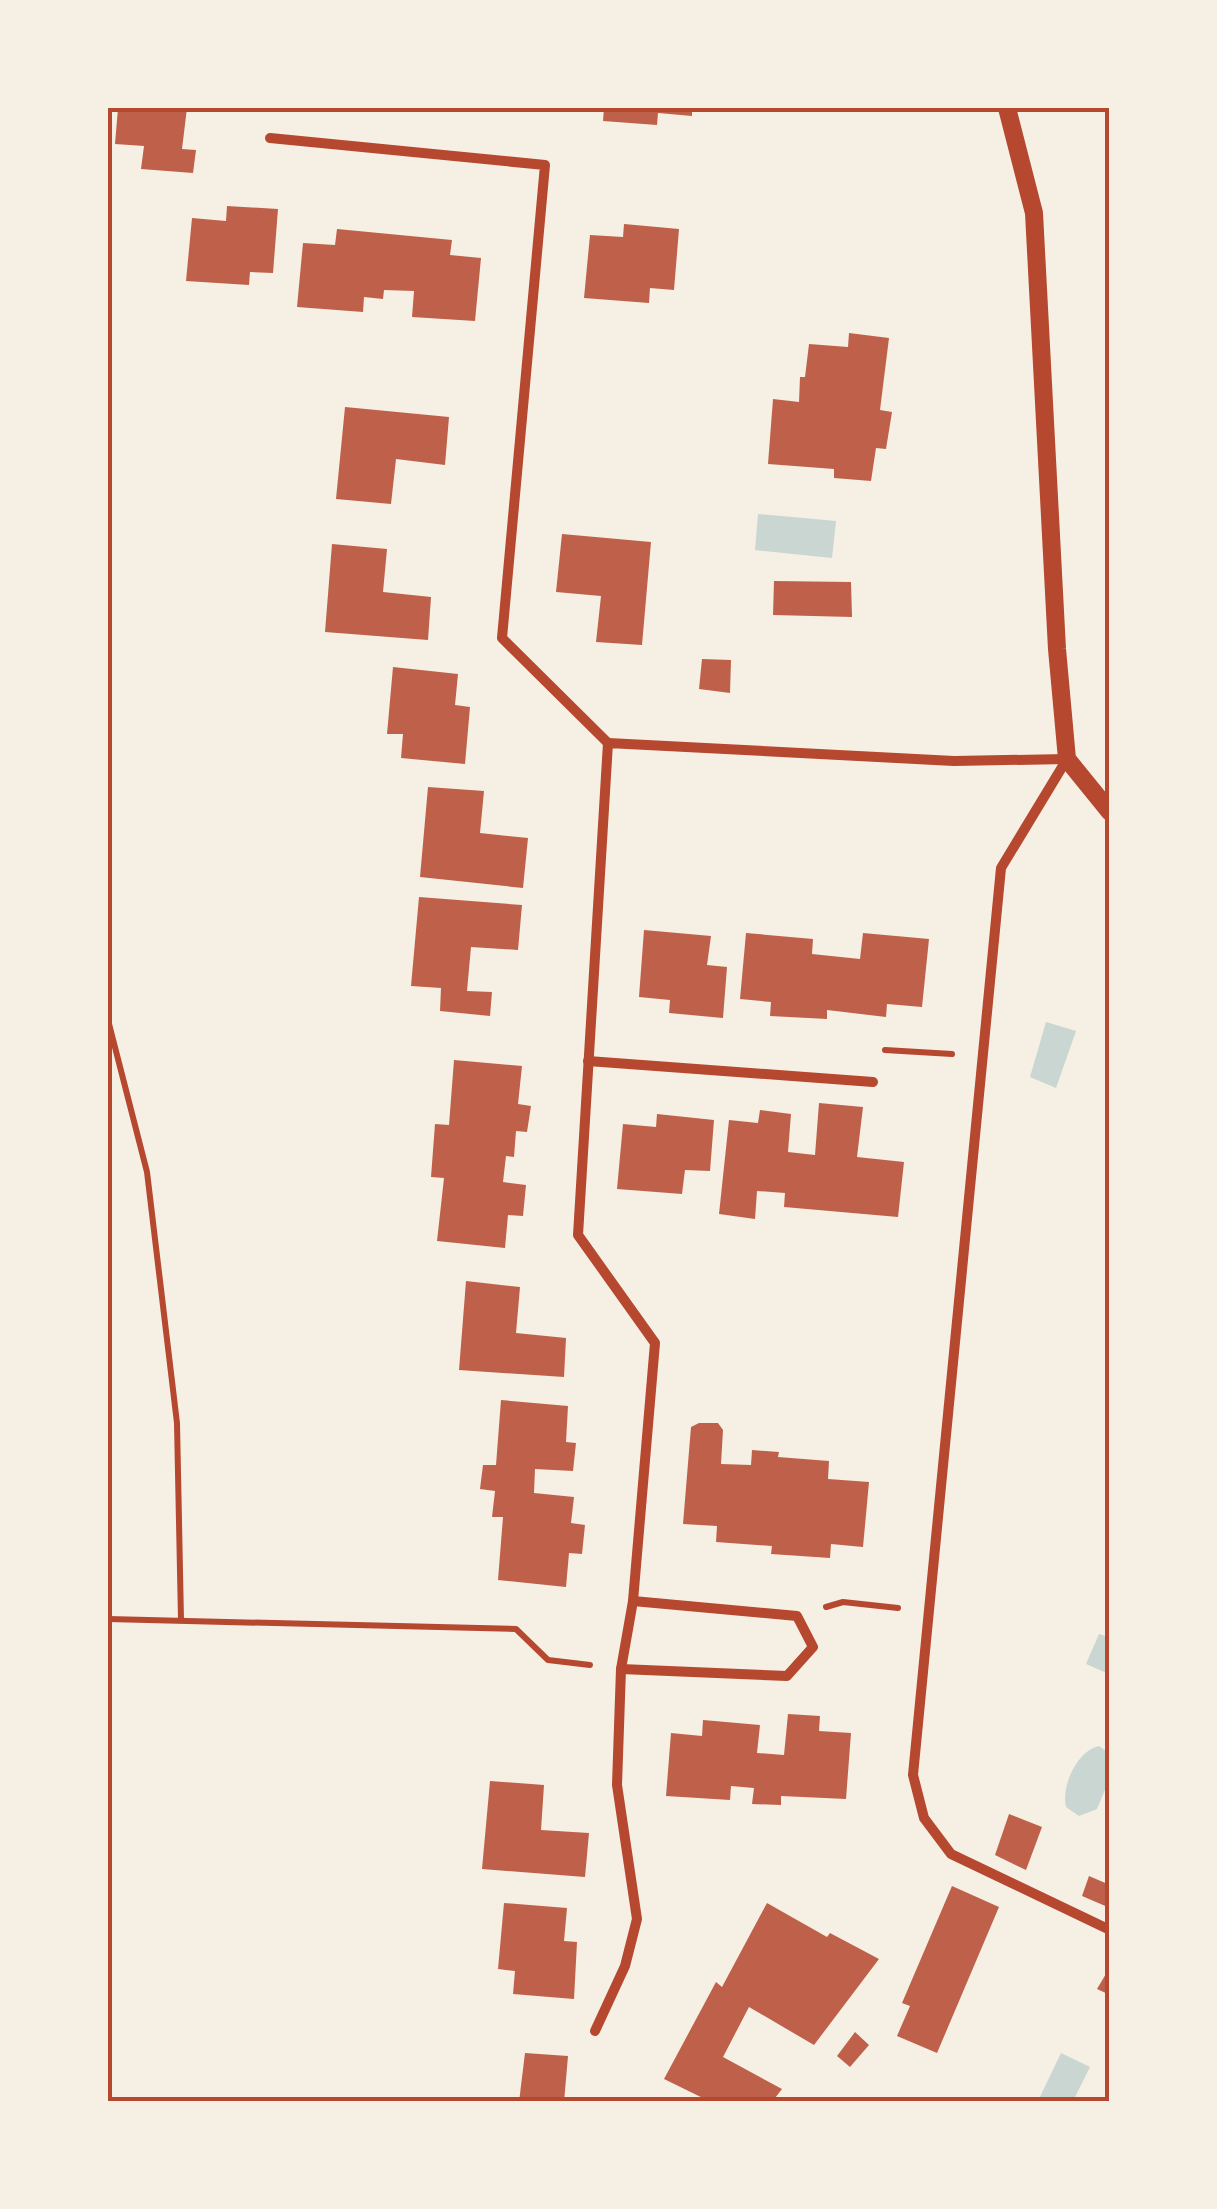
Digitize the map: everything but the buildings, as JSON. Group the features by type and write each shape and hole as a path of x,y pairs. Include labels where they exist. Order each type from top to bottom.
{"street":[{"path":"1008,108 1034,213 1057,649 1067,760 1110,812"},
{"path":"270,138 545,166 502,638 608,743 954,761 1067,760"},
{"path":"594,2031 625,1966 637,1919 617,1786 621,1669 632,1601 654,1343 578,1235 608,743"},
{"path":"1067,760 1001,868 913,1774 924,1818 951,1854 1110,1930"},
{"path":"588,1061 873,1082"},
{"path":"621,1669 787,1676 813,1646 797,1616 632,1601"}],"path":[{"path":"108,1020 147,1172 177,1423 181,1620"},
{"path":"797,1616 842,1602 899,1608"},
{"path":"108,1619 516,1629 548,1660 621,1669"}],"shaded area":[{"path":"758,514 836,521 832,558 755,550"},
{"path":"1046,1022 1076,1031 1056,1088 1030,1077"},
{"path":"1099,1634 1109,1637 1109,1674 1086,1664"},
{"path":"1099,1746 1109,1753 1109,1780 1097,1809 1079,1816 1066,1807 1068,1780 1084,1755"},
{"path":"1061,2053 1090,2067 1073,2101 1038,2101"}]}
